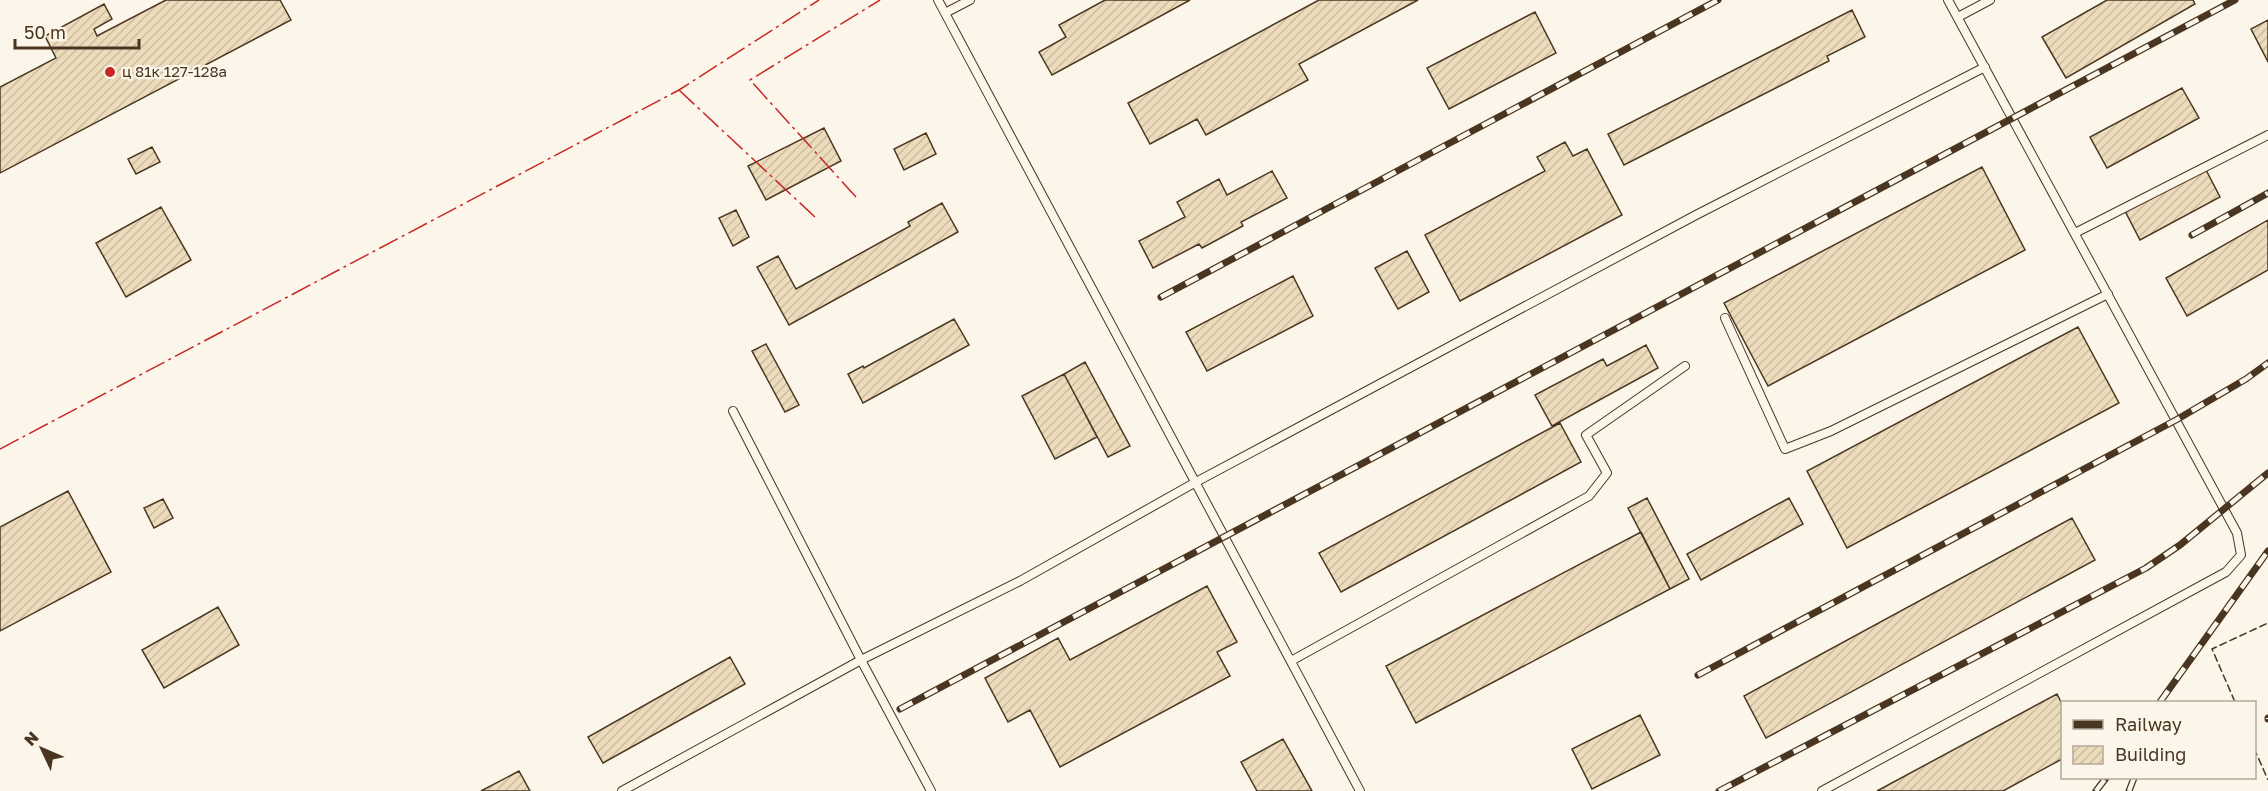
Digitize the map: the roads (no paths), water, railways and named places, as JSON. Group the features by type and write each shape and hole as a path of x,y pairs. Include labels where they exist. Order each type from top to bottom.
{"lane":[{"path":"938,0 1360,791"},
{"path":"945,13 970,0"},
{"path":"1822,791 2226,572 2241,555 2237,533 1948,0"},
{"path":"1958,17 1990,0"},
{"path":"622,791 861,660 1020,581 1196,482 1696,215 1985,67"},
{"path":"2075,233 2268,135"},
{"path":"1725,318 1785,449 1831,431 2108,294"},
{"path":"1291,661 1589,496 1607,473 1586,435 1685,366"},
{"path":"733,411 931,791"}],"railway":[{"path":"1161,297 1718,0"},
{"path":"900,709 2235,0"},
{"path":"2192,235 2268,193"},
{"path":"1698,675 2176,420 2246,379 2268,363"},
{"path":"1719,791 2146,568 2180,545 2268,473"},
{"path":"2161,701 2268,551"},
{"path":"2096,791 2105,779"},
{"path":"2129,791 2134,779"}],"place":[{"name":"ц 81к 127-128а","path":"110,72"}]}
